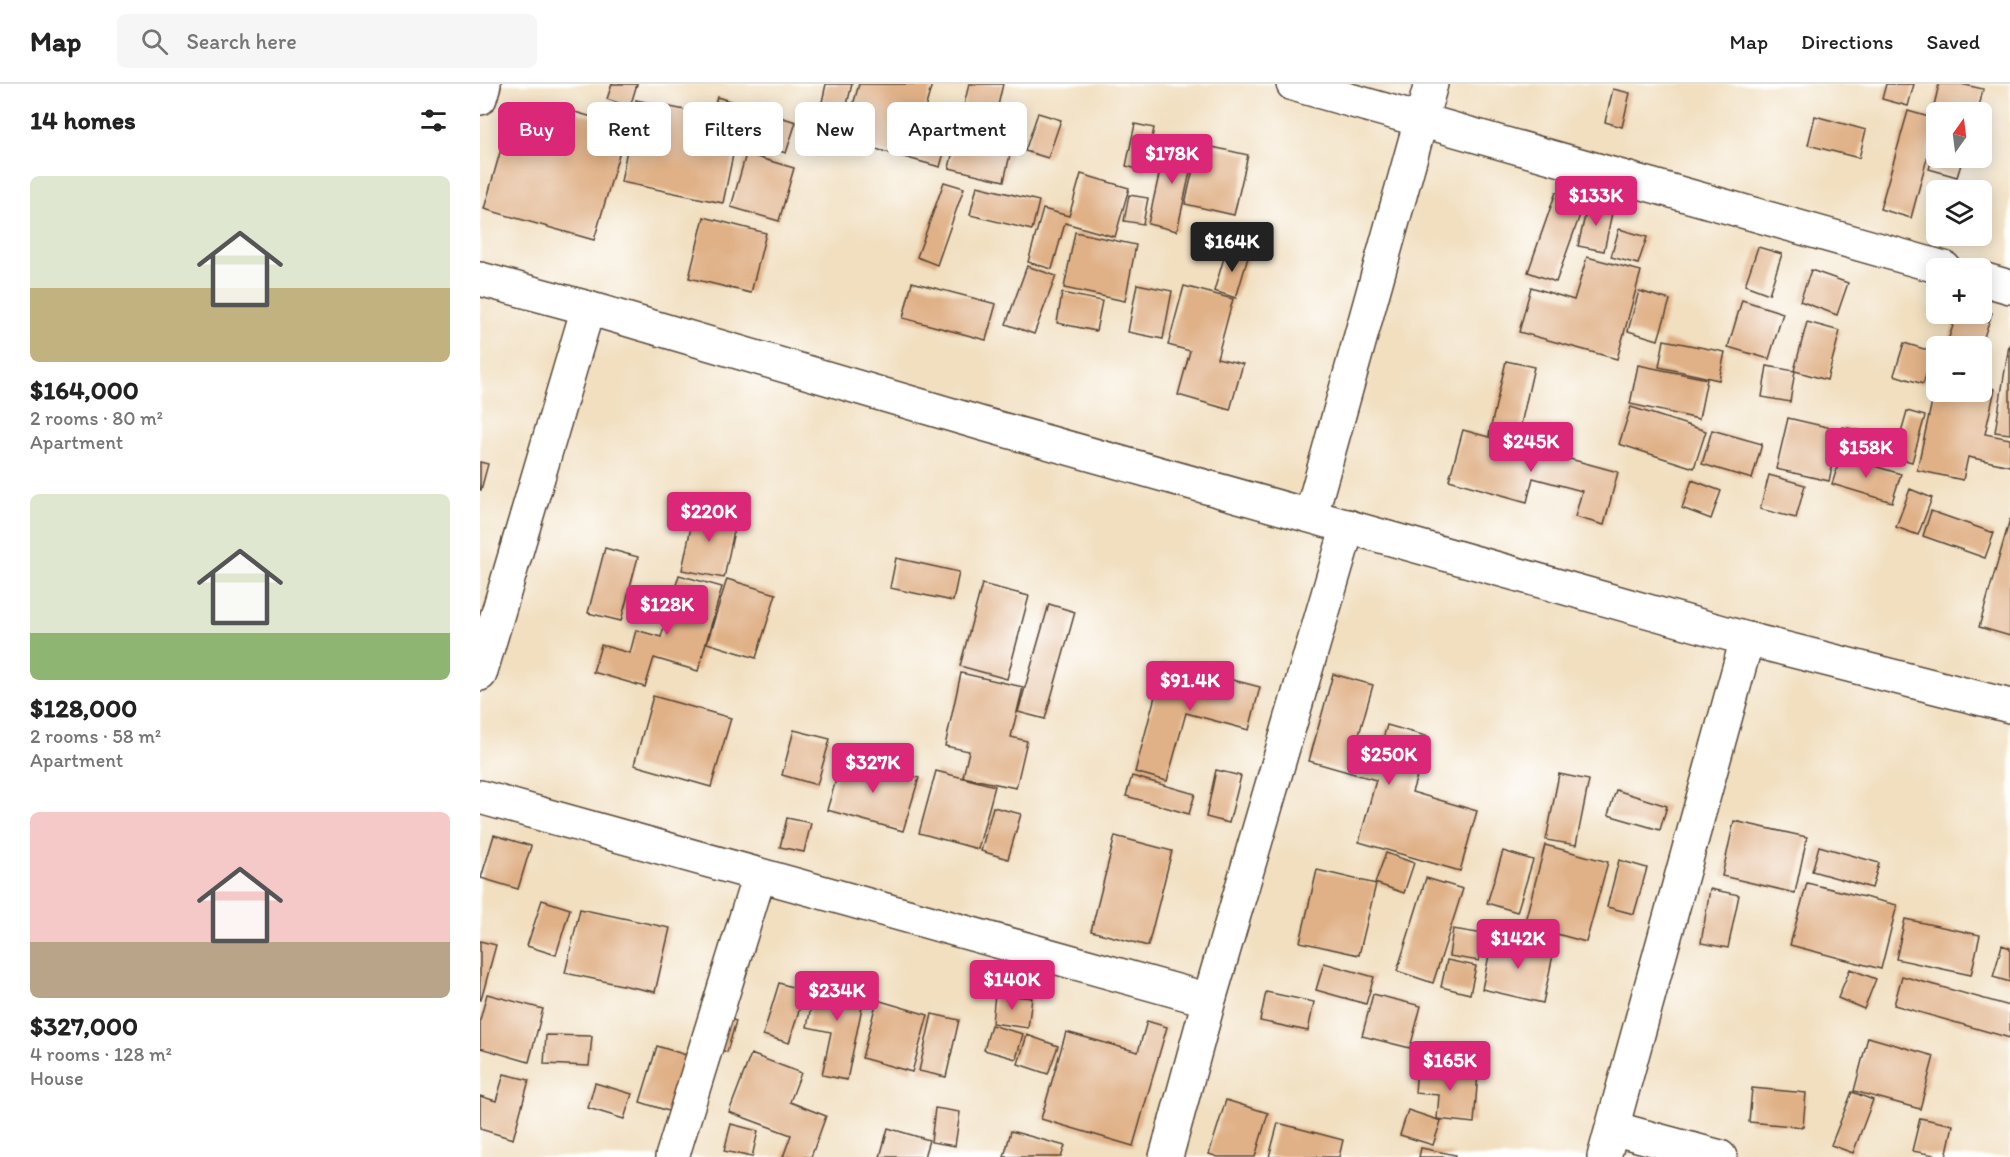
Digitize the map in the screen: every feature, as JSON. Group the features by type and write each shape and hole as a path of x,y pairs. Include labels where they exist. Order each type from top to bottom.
{"street":[{"path":"480,98 484,84"},
{"path":"1293,84 1926,263"},
{"path":"1311,515 1431,84"},
{"path":"480,279 588,308 983,424 1747,639 2010,706"},
{"path":"1992,282 2010,287"},
{"path":"480,674 588,308"},
{"path":"1166,1157 1209,1000 1348,526"},
{"path":"1720,1157 1608,1142 1747,639"},
{"path":"480,797 1209,1000"},
{"path":"672,1157 759,876"}],"building":[{"path":"612,84 637,84 632,102 616,102 607,99"},
{"path":"826,84 852,84 848,102 822,102"},
{"path":"859,84 932,84 927,102 887,102 887,152 875,149 875,102 854,102"},
{"path":"969,84 1003,84 999,102 965,102"},
{"path":"1886,84 1914,84 1908,106 1882,99"},
{"path":"1939,84 1961,84 1983,89 1980,102 1935,102"},
{"path":"1613,89 1630,93 1622,127 1605,122"},
{"path":"717,97 733,102 716,102"},
{"path":"671,107 683,110 683,156 733,156 723,203 621,182 626,156 671,156"},
{"path":"1908,111 1926,116 1926,162 1911,218 1880,209"},
{"path":"575,112 587,116 587,156 619,156 594,240 484,209 499,156 575,156"},
{"path":"1038,113 1061,120 1048,158 1027,152"},
{"path":"1815,116 1866,130 1859,158 1808,145"},
{"path":"783,118 795,122 786,153 783,152"},
{"path":"1135,124 1154,128 1145,171 1126,166"},
{"path":"1167,139 1196,145 1177,231 1148,224"},
{"path":"1199,144 1248,155 1234,215 1185,204"},
{"path":"745,156 794,168 779,221 731,207"},
{"path":"900,156 943,156 940,167"},
{"path":"952,156 1010,156 1004,181 949,168"},
{"path":"1929,168 1960,168 1957,177"},
{"path":"1081,174 1129,188 1115,237 1065,223 1052,269 1028,262 1043,209 1069,216"},
{"path":"944,182 964,188 937,265 917,257"},
{"path":"977,186 1039,201 1032,230 970,215"},
{"path":"1556,192 1585,201 1556,282 1528,272"},
{"path":"1129,195 1148,198 1143,224 1124,221"},
{"path":"1588,203 1613,208 1604,251 1578,246"},
{"path":"704,217 766,233 751,293 689,278"},
{"path":"1619,229 1647,237 1638,264 1611,257"},
{"path":"1075,232 1136,245 1125,301 1064,288"},
{"path":"1758,247 1782,254 1769,294 1745,285"},
{"path":"1227,248 1249,254 1236,298 1214,291"},
{"path":"1587,257 1641,271 1617,359 1519,332 1531,287 1574,300"},
{"path":"1027,266 1056,276 1034,334 1006,324"},
{"path":"1811,270 1848,283 1837,315 1800,301"},
{"path":"912,282 996,304 986,340 903,318"},
{"path":"1137,284 1172,291 1163,339 1128,332"},
{"path":"1184,286 1233,299 1217,358 1243,364 1230,410 1178,395 1190,351 1168,345"},
{"path":"1639,291 1670,300 1658,340 1628,331"},
{"path":"1062,293 1102,301 1096,331 1057,323"},
{"path":"1742,300 1783,313 1769,359 1728,347"},
{"path":"1807,322 1840,331 1827,380 1795,371 1790,402 1762,397 1767,366 1794,371"},
{"path":"1954,324 1988,324 1984,336 1949,336"},
{"path":"1664,340 1725,352 1719,380 1659,367"},
{"path":"1904,343 1926,350 1926,375 1923,384 1894,375"},
{"path":"2010,346 2010,434 1995,432"},
{"path":"1506,361 1534,367 1517,442 1489,435"},
{"path":"1638,365 1707,379 1699,419 1630,404"},
{"path":"1992,388 1995,389 1985,434 2010,439 2010,466 1968,457 1963,480 1917,470 1932,402 1992,402"},
{"path":"1631,407 1706,431 1694,468 1619,444"},
{"path":"1907,411 1925,416 1912,462 1894,457"},
{"path":"1788,418 1840,430 1829,481 1776,469"},
{"path":"1843,427 1896,438 1891,463 1837,452"},
{"path":"1463,430 1618,472 1604,525 1575,517 1582,491 1533,478 1527,502 1449,480"},
{"path":"1712,430 1762,444 1752,479 1702,464"},
{"path":"1841,456 1901,474 1892,502 1832,484"},
{"path":"480,462 488,464 481,490 480,490"},
{"path":"1769,475 1805,485 1796,518 1760,509"},
{"path":"1692,480 1721,491 1711,519 1682,508"},
{"path":"1910,489 1932,498 1918,535 1896,527"},
{"path":"695,508 737,517 724,578 682,570"},
{"path":"1931,511 1994,533 1985,558 1923,536"},
{"path":"2010,519 2010,636 1979,627"},
{"path":"605,548 638,557 621,621 588,613"},
{"path":"896,558 959,572 953,601 890,588"},
{"path":"679,575 722,587 698,671 654,658 645,687 593,672 601,645 630,653 636,630 661,637"},
{"path":"727,579 776,594 756,658 707,643"},
{"path":"982,584 1029,596 1007,679 960,666"},
{"path":"1049,604 1075,612 1045,719 1018,712"},
{"path":"1164,662 1260,687 1249,730 1186,713 1167,781 1135,772"},
{"path":"961,673 1023,687 1011,737 1027,741 1016,788 963,777 969,751 945,746"},
{"path":"1333,674 1373,685 1355,749 1420,767 1412,792 1477,811 1460,871 1359,842 1376,780 1309,761"},
{"path":"653,696 731,718 711,787 634,765"},
{"path":"1387,725 1429,737 1420,764 1379,752"},
{"path":"794,730 830,739 817,785 782,775"},
{"path":"843,756 919,778 903,831 827,810"},
{"path":"1216,770 1241,776 1229,823 1206,817"},
{"path":"936,771 995,786 978,849 919,833"},
{"path":"1559,774 1589,780 1576,845 1546,840"},
{"path":"1132,776 1195,794 1189,814 1126,796"},
{"path":"1616,790 1667,806 1660,830 1608,815"},
{"path":"993,807 1021,814 1008,859 981,851"},
{"path":"787,818 811,823 804,852 780,847"},
{"path":"1734,821 1807,837 1795,893 1722,876"},
{"path":"494,835 531,846 518,889 481,878"},
{"path":"1115,836 1172,851 1148,946 1091,931"},
{"path":"1545,845 1608,862 1586,942 1524,925"},
{"path":"1819,846 1879,863 1872,888 1812,871"},
{"path":"1503,851 1533,860 1517,912 1487,903"},
{"path":"1386,853 1414,863 1404,893 1375,883"},
{"path":"1619,860 1647,868 1634,914 1607,907"},
{"path":"1317,870 1376,884 1359,955 1300,942"},
{"path":"1426,878 1463,889 1433,983 1397,971"},
{"path":"1807,883 1897,905 1881,969 1790,945"},
{"path":"1710,889 1739,895 1728,948 1701,943"},
{"path":"542,900 570,909 556,955 527,946"},
{"path":"580,909 670,928 655,992 565,973"},
{"path":"1905,919 1980,935 1971,975 1896,959"},
{"path":"1453,929 1484,934 1479,961 1449,956"},
{"path":"1493,936 1554,950 1543,1003 1482,989"},
{"path":"480,941 496,945 481,1000 480,1000"},
{"path":"2002,945 2010,948 2010,982 1993,977"},
{"path":"1447,960 1476,966 1470,994 1441,987"},
{"path":"1324,963 1374,977 1366,1004 1316,990"},
{"path":"1850,969 1876,979 1864,1009 1838,998"},
{"path":"1902,976 2010,1006 2010,1038 1894,1005"},
{"path":"817,977 866,988 847,1080 822,1075 831,1032 807,1027"},
{"path":"779,983 805,991 789,1043 763,1035"},
{"path":"1266,992 1314,1002 1308,1031 1260,1021"},
{"path":"487,994 543,1009 529,1062 480,1048 480,1020"},
{"path":"995,994 1032,998 1028,1028 992,1023"},
{"path":"1373,994 1421,1006 1410,1048 1362,1036"},
{"path":"877,1000 928,1015 912,1072 862,1058"},
{"path":"706,1011 736,1021 727,1052 696,1042"},
{"path":"932,1014 959,1020 946,1077 919,1071"},
{"path":"1147,1021 1167,1027 1133,1146 1041,1119 1066,1032 1138,1052"},
{"path":"991,1025 1023,1034 1016,1059 984,1050"},
{"path":"546,1035 592,1036 589,1066 544,1064"},
{"path":"1027,1035 1058,1046 1048,1074 1018,1064"},
{"path":"1868,1037 1934,1056 1920,1109 1854,1091"},
{"path":"657,1046 696,1058 678,1114 640,1102"},
{"path":"751,1054 801,1073 790,1102 826,1116 811,1157 783,1157 791,1135 729,1112"},
{"path":"1417,1067 1478,1073 1474,1123 1437,1119 1439,1095 1415,1093"},
{"path":"504,1074 529,1080 513,1139 480,1129 480,1096 496,1101"},
{"path":"595,1083 632,1094 624,1119 588,1108"},
{"path":"1752,1088 1806,1093 1803,1127 1749,1122"},
{"path":"1852,1092 1873,1100 1853,1153 1831,1145"},
{"path":"1226,1100 1268,1113 1255,1157 1218,1157 1209,1154"},
{"path":"935,1108 960,1112 955,1146 931,1142"},
{"path":"1408,1110 1441,1121 1433,1145 1400,1135"},
{"path":"1920,1118 1953,1125 1946,1157 1912,1151"},
{"path":"1278,1123 1343,1140 1339,1157 1269,1157"},
{"path":"731,1124 758,1131 752,1157 724,1151"},
{"path":"888,1128 929,1140 924,1157 880,1157"},
{"path":"1011,1131 1065,1146 1061,1157 1004,1157"},
{"path":"1421,1148 1456,1155 1455,1157 1419,1157"}]}
